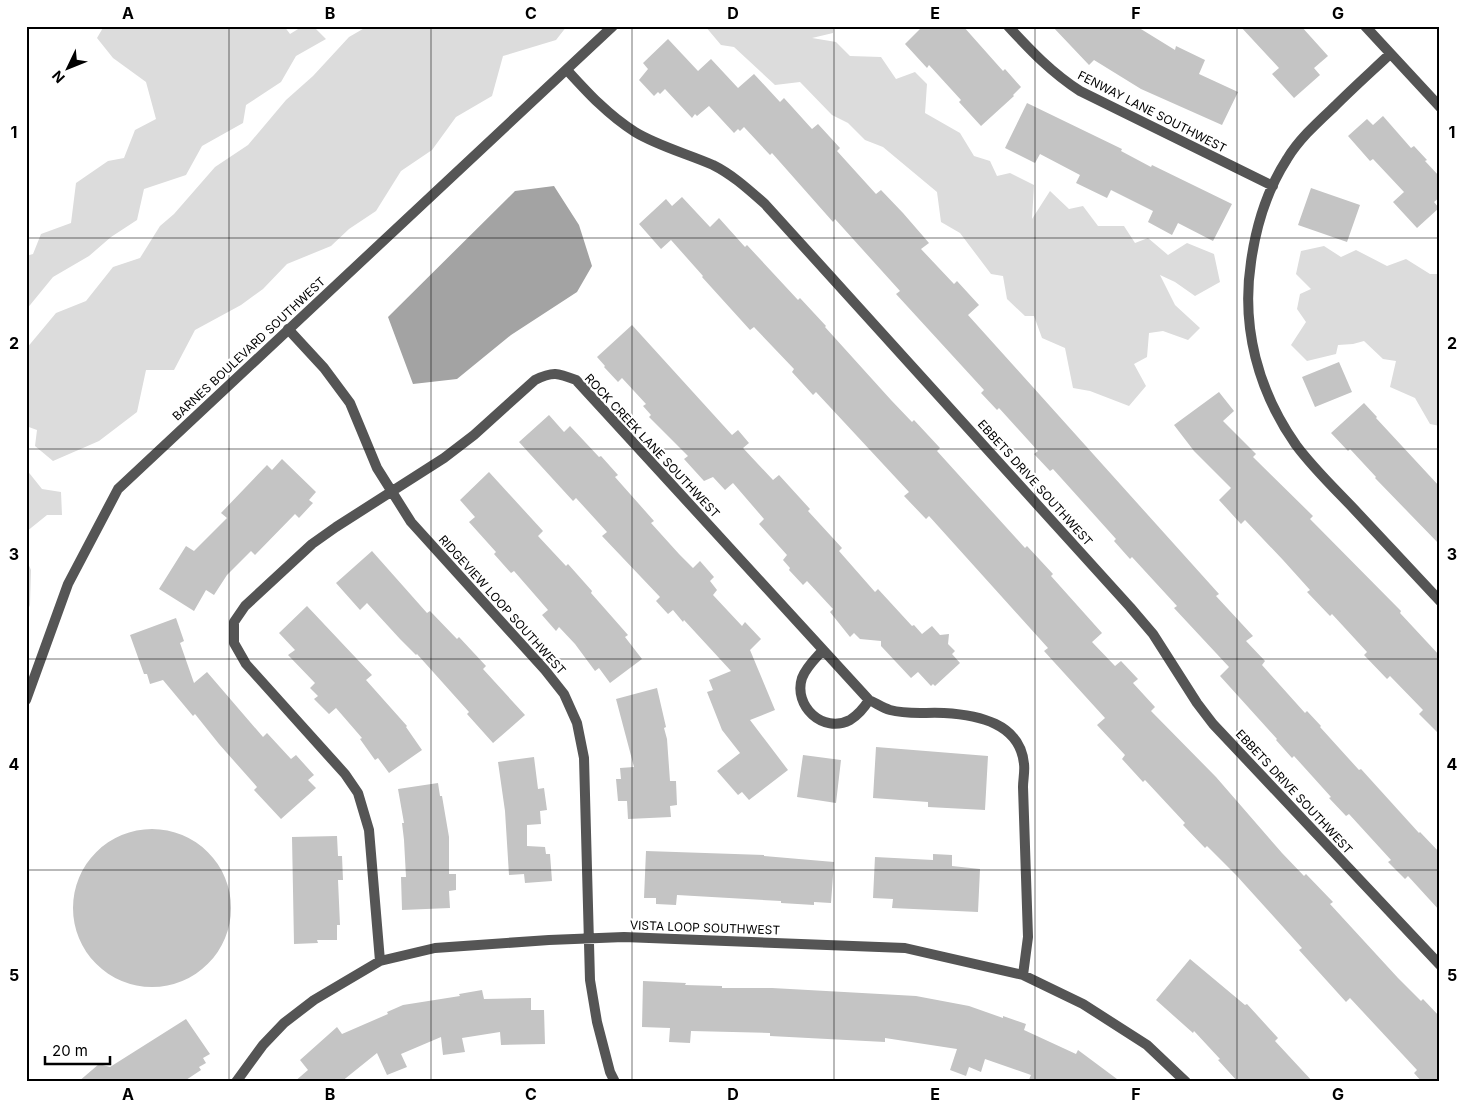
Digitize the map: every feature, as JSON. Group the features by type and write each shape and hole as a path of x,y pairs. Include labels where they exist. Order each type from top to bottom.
{"street":[{"name":"BARNES BOULEVARD SOUTHWEST","path":"26,700 68,584 118,489 613,26"},
{"name":"FENWAY LANE SOUTHWEST","path":"1008,26 1040,61 1059,78 1080,91 1273,186"},
{"path":"1365,26 1440,106"},
{"path":"1390,54 1309,130 1287,158 1261,214 1253,245 1248,280 1248,319 1252,350 1262,380 1278,418 1297,446 1440,601"},
{"name":"EBBETS DRIVE SOUTHWEST","path":"567,70 594,100 614,118 637,133 715,166 740,182 765,204 1130,607 1153,634 1213,724 1440,965"},
{"name":"RIDGEVIEW LOOP SOUTHWEST","path":"288,329 324,368 350,403 377,468 411,522 545,670 564,694 577,723 584,758 590,980 597,1022 610,1072 615,1082"},
{"name":"ROCK CREEK LANE SOUTHWEST","path":"380,961 369,830 358,793 345,774 246,664 234,643 234,622 245,606 312,544 444,458 474,435 535,380 547,374 561,374 576,380 869,700 889,710 976,716 993,722 1010,733 1020,748 1025,765 1023,787 1028,937 1023,975"},
{"path":"823,650 803,676 800,687 801,696 808,712 826,723 840,723 856,716 869,700"},
{"name":"VISTA LOOP SOUTHWEST","path":"236,1082 263,1045 284,1022 314,1000 380,961 435,948 624,937 904,948 1023,975 1083,1004 1147,1044 1186,1082"}],"shaded area":[{"path":"104,26 284,26 290,34 303,26 313,26 326,39 296,56 281,82 246,105 243,123 202,146 186,175 144,189 137,220 111,237 89,256 53,277 26,310 26,256 33,254 41,234 71,223 76,183 108,161 124,158 135,130 156,119 146,82 113,58 97,38"},
{"path":"368,26 567,26 556,40 503,56 492,96 456,117 432,150 401,171 376,211 349,229 331,246 287,264 263,289 241,305 195,330 174,370 146,370 137,412 99,441 53,461 35,446 37,430 26,426 26,349 56,313 86,301 113,267 140,258 160,226 174,214 215,167 248,145 286,100 313,76 349,37"},
{"path":"705,26 834,26 833,33 812,38 836,42 850,56 881,57 896,79 915,72 927,84 925,113 960,133 974,156 990,161 997,176 1010,173 1034,185 1032,219 1050,191 1069,209 1083,206 1098,226 1124,226 1135,243 1148,238 1168,255 1187,243 1214,254 1220,282 1195,296 1175,282 1160,275 1175,305 1200,328 1188,340 1163,331 1149,333 1147,357 1134,364 1146,386 1129,406 1090,391 1073,388 1065,348 1042,338 1034,316 1025,316 1007,299 1003,276 991,274 960,233 941,222 937,192 883,147 865,140 848,123 832,115 800,82 775,85 734,47 721,45"},
{"path":"554,186 579,225 592,266 577,292 511,335 457,379 413,384 388,317 515,191"},
{"path":"1324,246 1341,257 1356,250 1387,266 1406,259 1430,274 1440,274 1440,426 1430,424 1415,398 1390,387 1396,361 1383,359 1364,341 1338,345 1336,354 1307,361 1291,345 1306,322 1297,309 1300,294 1311,289 1296,274 1301,251"},
{"path":"26,469 42,489 61,492 62,515 47,515 26,532"},
{"path":"26,559 31,570 30,605 26,614"}],"building":[{"path":"923,26 963,26 1003,71 1005,69 1021,87 1014,96 981,126 959,102 961,100 929,65 927,68 905,44"},
{"path":"1052,26 1136,26 1175,50 1176,46 1205,60 1199,74 1238,92 1222,125 1141,89 1094,60 1089,65"},
{"path":"1240,26 1301,26 1328,56 1314,68 1320,75 1294,98 1272,74 1279,68"},
{"path":"668,39 698,71 711,59 738,88 754,74 780,102 784,98 812,129 818,124 840,148 837,151 876,194 881,190 903,213 929,243 921,249 954,284 957,281 979,305 968,315 1219,594 1216,596 1253,636 1246,641 1265,661 1262,665 1305,713 1307,711 1359,770 1361,769 1419,833 1440,853 1440,911 1408,876 1405,879 1388,862 1391,860 1349,814 1346,816 1294,756 1292,758 1276,740 1220,676 1229,667 1174,608 1177,606 1132,557 1130,559 1114,541 1116,539 1053,469 1050,471 1034,454 1038,451 999,408 997,410 981,393 984,390 896,294 900,291 835,219 833,222 772,153 770,155 744,127 734,133 709,106 697,116 695,114 692,118 665,89 660,94 658,92 654,96 639,80 648,69 643,63"},
{"path":"1027,103 1122,149 1121,151 1151,167 1152,165 1232,204 1213,241 1178,223 1172,235 1148,222 1153,211 1111,190 1107,198 1076,183 1080,175 1040,154 1035,163 1005,148"},
{"path":"1383,116 1411,148 1414,146 1440,177 1440,197 1434,202 1439,208 1417,228 1393,202 1404,192 1373,159 1370,161 1348,136 1367,119 1373,125"},
{"path":"1311,188 1360,205 1347,242 1298,225"},
{"path":"682,197 710,227 719,218 745,247 747,245 798,300 800,298 891,400 912,422 914,420 940,448 937,451 1025,548 1027,546 1053,574 1051,576 1102,633 1092,642 1115,666 1121,661 1138,679 1133,683 1155,707 1151,711 1216,777 1282,853 1333,902 1330,904 1398,978 1421,1001 1423,999 1440,1017 1440,1082 1422,1082 1414,1073 1417,1070 1350,998 1346,1002 1299,950 1302,948 1236,875 1207,846 1205,848 1183,825 1185,823 1145,780 1143,782 1122,759 1125,755 1097,725 1105,718 1044,651 1048,648 929,516 926,519 904,496 909,492 816,392 813,395 792,372 794,369 754,327 750,330 671,240 661,249 639,224 666,199 672,206"},
{"path":"632,325 732,435 738,430 749,443 743,448 773,480 779,475 810,509 808,511 842,548 839,551 875,592 878,589 912,626 914,625 922,634 932,626 940,635 949,634 948,644 955,651 952,654 960,663 935,686 933,684 931,686 918,672 911,678 881,646 881,641 860,639 854,633 850,637 830,612 833,609 807,581 803,585 789,570 790,568 783,560 787,555 759,524 764,519 733,483 725,490 713,477 704,481 684,459 688,456 649,417 651,415 643,406 646,404 622,378 618,382 604,367 597,357"},
{"path":"1339,362 1352,392 1315,407 1302,377"},
{"path":"1219,392 1234,411 1223,421 1256,454 1253,457 1313,516 1310,519 1401,611 1400,613 1440,656 1440,735 1419,714 1423,710 1390,676 1387,679 1364,655 1367,652 1332,614 1330,616 1307,592 1310,590 1283,560 1245,520 1241,524 1219,500 1231,488 1194,451 1174,425"},
{"path":"1364,403 1440,487 1440,545 1375,478 1350,449 1348,451 1331,433"},
{"path":"549,415 564,432 570,426 599,457 601,456 618,475 615,477 654,521 651,523 679,554 693,568 700,561 714,577 710,581 717,590 713,595 742,626 745,622 761,639 750,650 775,710 750,720 788,770 749,800 742,792 738,795 717,771 740,753 722,730 707,692 713,690 709,680 731,671 673,610 668,614 656,601 660,597 602,536 607,532 576,498 573,501 519,442"},
{"path":"282,459 316,492 309,500 313,503 299,518 295,514 255,555 251,551 227,575 214,595 206,590 194,611 159,589 186,546 194,551 227,518 221,513 267,465 272,470"},
{"path":"489,472 543,531 538,536 566,566 568,564 592,591 591,593 628,635 625,637 642,659 610,683 599,668 595,671 575,644 559,627 556,631 542,615 548,610 514,571 511,573 494,554 496,552 469,522 475,517 460,500"},
{"path":"372,551 427,613 430,611 457,639 459,637 486,666 483,669 525,715 493,743 467,714 469,712 417,654 400,639 367,603 360,610 336,583"},
{"path":"307,606 372,675 366,680 407,726 422,750 389,773 378,758 375,760 360,739 362,738 336,708 329,714 314,699 318,696 310,688 315,683 288,655 295,650 279,633"},
{"path":"176,618 184,641 180,643 194,683 207,672 263,737 267,733 291,759 296,755 314,775 308,780 316,788 281,819 254,790 257,787 195,714 193,716 163,680 150,684 147,674 144,674 130,635"},
{"path":"657,688 666,727 664,728 667,739 670,781 676,781 677,805 670,806 671,817 628,819 627,801 618,801 616,779 621,779 620,768 634,767 616,699"},
{"path":"876,747 988,756 985,810 928,807 928,802 873,798"},
{"path":"803,755 841,760 836,803 797,797"},
{"path":"534,757 538,789 544,788 547,810 540,811 541,824 527,825 527,846 545,847 546,854 550,854 552,881 525,883 524,874 509,875 505,811 498,762"},
{"path":"438,783 449,837 449,874 456,874 456,890 449,891 450,908 402,910 401,877 406,877 402,823 404,823 398,789"},
{"path":"144,829 160,829 175,832 189,838 208,852 218,864 228,885 231,908 228,931 218,952 208,964 196,974 175,984 160,987 144,987 129,984 108,974 86,952 76,931 73,916 73,900 76,885 86,864 108,842 129,832"},
{"path":"337,836 338,856 342,856 343,880 338,880 340,925 337,925 337,940 317,940 318,943 294,944 292,837"},
{"path":"646,851 764,855 834,862 831,903 814,902 814,905 781,903 781,901 677,895 676,905 656,904 656,898 644,898"},
{"path":"933,854 952,855 952,866 980,869 978,912 892,908 893,899 873,898 875,857 933,860"},
{"path":"1190,959 1245,1005 1247,1004 1278,1038 1275,1041 1313,1082 1238,1082 1194,1031 1193,1033 1156,1000"},
{"path":"643,981 722,986 722,988 772,988 916,996 969,1006 1026,1024 1024,1030 1076,1054 1078,1050 1121,1082 1028,1082 1031,1075 985,1059 981,1072 969,1067 966,1076 950,1070 957,1049 885,1038 885,1042 770,1036 770,1033 691,1031 690,1043 669,1042 670,1028 642,1027"},
{"path":"482,990 484,999 531,998 531,1010 544,1010 545,1044 501,1045 500,1032 462,1038 465,1052 443,1055 441,1037 401,1054 407,1067 387,1075 377,1053 341,1082 294,1082 308,1070 300,1060 337,1027 342,1034 388,1014 387,1012 403,1005 460,996 459,994"},
{"path":"186,1019 210,1054 203,1058 206,1063 199,1067 201,1070 183,1082 78,1082 99,1064 110,1067"}]}
